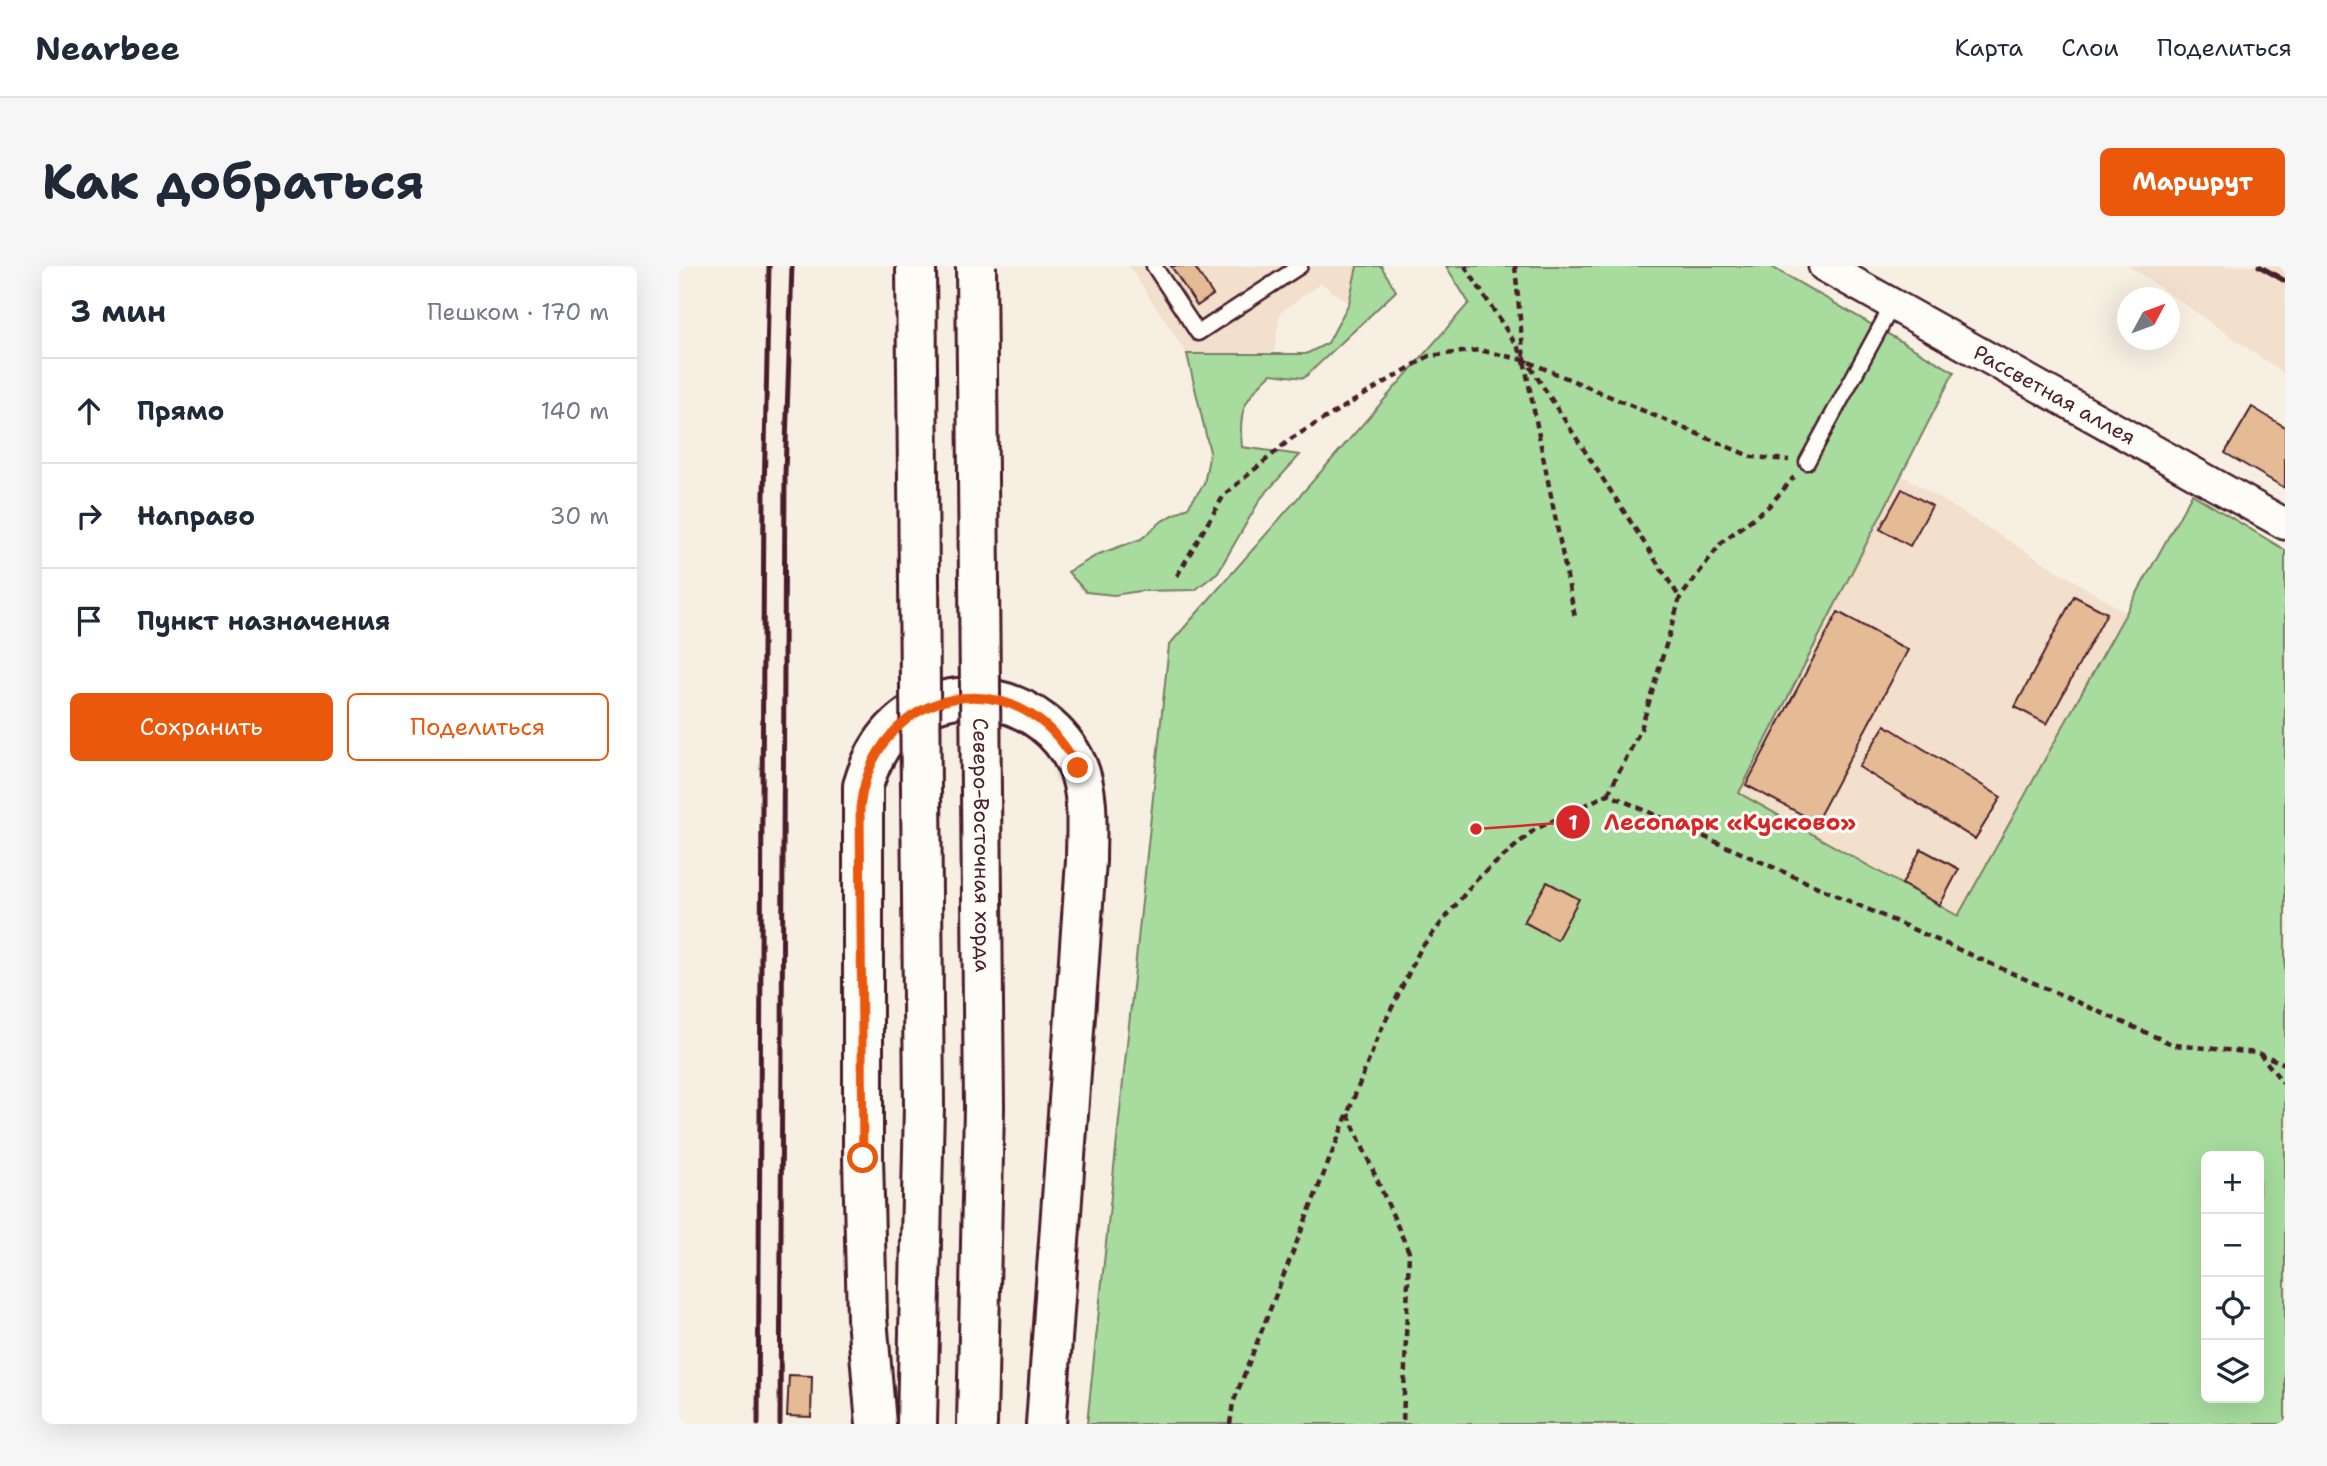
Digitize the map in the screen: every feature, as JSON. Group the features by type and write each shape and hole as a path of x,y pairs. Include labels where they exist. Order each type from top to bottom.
{"main road":[{"path":"916,266 924,1105 917,1424"},
{"name":"Северо-Восточная хорда","path":"977,266 984,1108 977,1424"},
{"path":"876,1424 867,1318 860,808 863,786 880,746 894,729 931,705 975,697 1018,706 1054,731 1073,758 1084,790 1086,861 1046,1424"}],"street":[{"name":"Рассветная аллея","path":"1824,266 2285,524"}],"lane":[{"path":"1154,266 1198,333 1300,266"},
{"path":"1807,462 1893,304"}],"path":[{"path":"1465,266 1680,597"},
{"path":"1515,266 1524,360 1575,617"},
{"path":"1177,576 1224,495 1292,438 1429,356 1479,351 1524,360 1752,457 1807,462"},
{"path":"1230,1424 1234,1403 1380,1032 1421,948 1476,880 1534,830 1608,794 1641,729 1680,597 1722,542 1769,506 1807,462"},
{"path":"1608,794 2174,1045 2258,1053 2285,1064"},
{"path":"2258,1053 2285,1085"},
{"path":"1348,1113 1409,1252 1403,1424"}],"shaded area":[{"path":"1129,266 1357,266 1349,303 1321,283 1280,313 1274,352 1187,354"},
{"path":"2129,266 2285,266 2285,374 2180,301 2180,287 2159,287"},
{"path":"1900,474 2125,612 1958,916 1739,793"}],"green space":[{"path":"1357,266 1381,266 1396,291 1304,378 1271,374 1249,399 1242,415 1242,447 1300,455 1261,498 1218,572 1195,590 1140,591 1114,595 1086,592 1068,572 1099,554 1141,539 1162,521 1188,507 1204,484 1210,452 1187,354 1306,354 1328,343 1349,303"},
{"path":"1446,266 1770,266 1954,372 1739,793 1958,916 2192,494 2285,550 2285,1424 1087,1424 1169,645 1469,303"}],"building":[{"path":"1171,266 1194,266 1213,295 1197,306"},
{"path":"2252,407 2285,427 2285,488 2225,453"},
{"path":"1902,489 1932,506 1910,546 1880,529"},
{"path":"2074,596 2107,613 2047,724 2015,707"},
{"path":"1838,612 1908,650 1816,822 1746,785"},
{"path":"1885,725 2001,797 1975,839 1859,767"},
{"path":"1921,849 1959,869 1940,905 1902,884"},
{"path":"1547,882 1579,899 1557,940 1524,922"},
{"path":"789,1375 812,1376 811,1417 787,1416"}],"railway":[{"path":"758,1424 764,495 769,266"},
{"path":"780,1424 785,474 792,266"},
{"path":"2259,266 2285,281"}],"place":[{"name":"Лесопарк «Кусково»","path":"1476,829"}],"route":[{"path":"863,1158 860,808 869,765 894,729 912,715 953,698 975,697 997,699 1018,706 1037,717 1054,731 1068,748 1078,768"}]}
